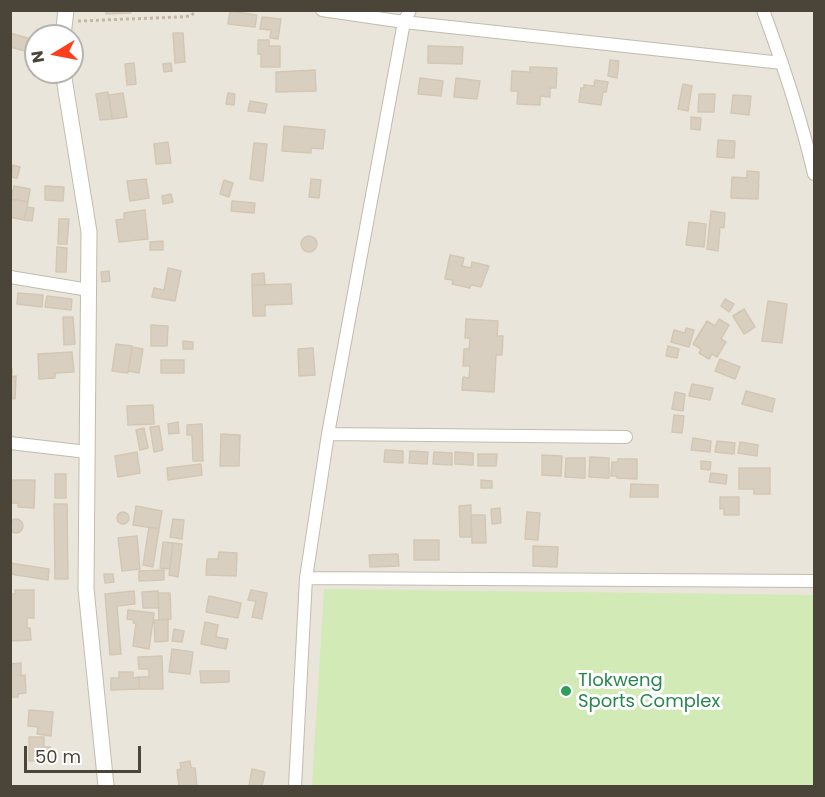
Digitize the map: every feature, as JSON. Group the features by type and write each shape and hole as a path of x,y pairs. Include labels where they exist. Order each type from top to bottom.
{"street":[{"path":"322,10 407,16 782,63"},
{"path":"763,10 805,135 814,174"},
{"path":"295,786 306,578 328,434 407,16"},
{"path":"65,84 87,220 89,290 86,588 106,786"},
{"path":"10,277 89,290"},
{"path":"328,434 626,437"},
{"path":"10,443 87,452"},
{"path":"306,578 814,581"}],"path":[{"path":"64,23 180,17 198,10"}],"shaded area":[{"path":"11,11 814,11 814,786 11,786"}],"green space":[{"name":"Tlokweng Sports Complex","path":"324,589 814,595 814,786 312,786"}],"building":[{"path":"106,10 130,10 131,13 106,14"},
{"path":"230,11 257,15 255,27 228,24"},
{"path":"262,17 281,19 278,39 270,38 271,30 260,29"},
{"path":"10,33 24,37 24,51 10,47"},
{"path":"173,33 183,33 185,62 175,63"},
{"path":"258,40 269,40 269,46 280,46 280,67 261,67"},
{"path":"428,46 463,47 462,64 428,63"},
{"path":"610,60 619,61 617,78 608,76"},
{"path":"134,63 136,84 127,85 125,64"},
{"path":"171,63 172,71 164,72 163,64"},
{"path":"530,67 557,68 556,88 550,88 550,97 540,96 540,105 517,104 518,91 511,91 512,71 530,72"},
{"path":"315,70 316,91 276,92 276,72"},
{"path":"420,78 443,81 441,96 418,94"},
{"path":"456,78 480,81 477,99 454,97"},
{"path":"595,80 608,82 606,92 603,92 601,105 579,102 581,88 584,88 584,85 594,86"},
{"path":"683,84 692,86 688,111 678,109"},
{"path":"108,92 112,119 100,120 96,94"},
{"path":"123,93 127,117 112,119 109,95"},
{"path":"228,93 235,94 234,105 226,104"},
{"path":"699,94 715,94 714,112 698,112"},
{"path":"733,95 751,96 749,115 731,113"},
{"path":"250,101 267,104 265,113 248,111"},
{"path":"691,117 701,118 700,130 691,129"},
{"path":"284,126 325,130 323,149 311,148 311,153 282,151"},
{"path":"718,140 735,141 734,158 717,157"},
{"path":"168,142 171,163 156,164 154,144"},
{"path":"254,143 267,144 263,181 250,179"},
{"path":"13,165 20,167 17,178 11,177"},
{"path":"747,171 759,172 758,199 731,198 732,177 747,178"},
{"path":"146,179 149,198 130,201 127,181"},
{"path":"311,179 321,180 319,198 309,197"},
{"path":"224,180 233,183 229,197 220,194"},
{"path":"14,186 30,189 28,202 11,199"},
{"path":"45,186 64,187 63,201 45,200"},
{"path":"171,194 173,202 163,204 162,196"},
{"path":"10,199 28,202 24,220 10,217"},
{"path":"232,201 255,203 254,213 231,211"},
{"path":"27,207 34,208 32,221 24,220"},
{"path":"145,210 148,239 119,242 116,220 124,219 124,213"},
{"path":"711,211 725,213 724,228 720,227 718,251 707,249"},
{"path":"59,219 69,219 67,244 58,244"},
{"path":"689,222 706,224 704,247 686,245"},
{"path":"309,236 317,244 309,252 301,244"},
{"path":"163,241 163,250 150,250 150,242"},
{"path":"57,247 67,248 66,272 56,272"},
{"path":"450,255 464,258 462,266 471,268 472,262 489,266 481,287 471,285 470,288 452,284 453,280 445,279"},
{"path":"168,268 181,271 175,301 152,297 154,288 164,290"},
{"path":"109,271 110,281 102,282 101,272"},
{"path":"264,273 265,285 252,285 252,274"},
{"path":"291,284 292,304 265,305 265,316 253,316 252,285"},
{"path":"18,293 43,295 42,307 17,304"},
{"path":"47,296 72,299 71,310 45,307"},
{"path":"725,299 734,304 729,312 721,306"},
{"path":"768,301 787,304 782,343 762,341"},
{"path":"744,309 755,327 744,334 733,316"},
{"path":"63,317 73,317 75,344 64,345"},
{"path":"466,319 498,321 497,336 503,336 502,355 496,355 494,392 462,390 463,377 469,378 470,366 463,366 464,349 469,349 470,338 465,338"},
{"path":"719,319 729,325 721,339 726,342 717,357 712,354 709,359 699,353 701,349 693,344 707,321 715,326"},
{"path":"151,325 168,326 167,346 151,346"},
{"path":"686,328 694,330 689,347 671,342 674,330 685,333"},
{"path":"183,341 193,342 193,349 183,349"},
{"path":"116,344 132,346 128,373 112,371"},
{"path":"668,346 679,349 677,358 666,356"},
{"path":"132,347 143,349 139,373 128,371"},
{"path":"313,348 315,375 299,376 298,349"},
{"path":"72,352 74,372 55,373 55,378 39,379 38,354"},
{"path":"720,359 740,367 735,379 715,371"},
{"path":"161,360 184,360 184,373 161,373"},
{"path":"10,369 12,369 12,377 16,376 15,399 10,398"},
{"path":"692,384 713,388 710,400 689,396"},
{"path":"746,391 775,399 772,412 742,404"},
{"path":"675,392 685,394 683,411 672,409"},
{"path":"153,405 154,424 128,425 127,406"},
{"path":"674,415 684,416 682,433 672,432"},
{"path":"178,422 179,433 169,434 168,424"},
{"path":"202,424 203,461 193,461 192,435 187,435 187,425"},
{"path":"159,426 163,450 154,452 150,427"},
{"path":"144,428 148,448 140,450 136,430"},
{"path":"221,434 240,435 239,466 220,466"},
{"path":"693,438 711,441 710,452 691,450"},
{"path":"717,441 735,443 734,454 715,452"},
{"path":"740,442 758,445 757,456 738,453"},
{"path":"385,450 403,451 403,463 384,462"},
{"path":"410,451 428,452 427,464 409,463"},
{"path":"137,452 140,473 118,477 115,456"},
{"path":"434,452 452,453 452,465 433,464"},
{"path":"455,452 473,453 473,465 455,464"},
{"path":"478,454 497,454 496,466 478,466"},
{"path":"542,455 562,456 561,476 542,475"},
{"path":"590,457 609,458 609,478 589,477"},
{"path":"566,458 585,458 585,478 565,477"},
{"path":"618,459 637,459 637,479 611,476 612,462 618,462"},
{"path":"701,461 711,462 710,470 701,469"},
{"path":"201,464 202,475 168,480 167,468"},
{"path":"739,468 770,468 770,494 754,494 754,489 739,489"},
{"path":"711,473 727,475 726,484 709,482"},
{"path":"55,474 66,474 66,498 55,498"},
{"path":"10,480 35,480 34,508 18,507 18,503 10,503"},
{"path":"481,480 492,481 492,488 481,488"},
{"path":"631,484 658,485 658,497 630,497"},
{"path":"720,497 739,497 739,515 724,515 724,508 720,509"},
{"path":"54,504 67,504 68,579 55,579"},
{"path":"471,505 471,537 460,537 459,506"},
{"path":"136,506 162,511 159,529 133,525"},
{"path":"500,508 501,523 492,524 491,509"},
{"path":"125,512 128,513 128,523 121,524 118,523 117,516 118,513"},
{"path":"527,512 540,513 538,540 525,539"},
{"path":"471,515 485,515 486,543 472,543"},
{"path":"16,519 21,521 23,526 21,531 16,533 11,531 9,526 11,521"},
{"path":"173,519 184,520 182,539 170,537"},
{"path":"149,527 159,529 153,567 143,565"},
{"path":"137,536 140,569 122,571 118,538"},
{"path":"414,540 439,540 439,560 414,560"},
{"path":"163,542 173,543 170,569 160,568"},
{"path":"173,543 182,544 178,577 169,575"},
{"path":"533,546 558,547 557,567 533,566"},
{"path":"219,552 237,553 236,576 206,575 207,559 218,559"},
{"path":"398,554 399,566 370,567 369,555"},
{"path":"10,563 49,569 48,580 10,574"},
{"path":"164,570 164,580 139,581 139,571"},
{"path":"104,574 113,574 114,582 105,583"},
{"path":"15,590 34,590 34,618 27,618 31,640 10,641 10,594 15,594"},
{"path":"251,590 267,593 262,619 252,617 256,601 248,600"},
{"path":"134,591 135,604 117,606 121,654 110,655 105,594"},
{"path":"158,591 159,608 143,608 142,592"},
{"path":"158,593 170,593 171,619 159,620"},
{"path":"209,596 241,603 238,618 206,612"},
{"path":"128,610 154,613 149,649 133,646 136,623 133,623 134,620 127,619"},
{"path":"154,620 168,620 168,641 155,642"},
{"path":"205,622 218,625 216,637 228,639 226,649 201,644"},
{"path":"174,629 184,631 182,642 172,641"},
{"path":"172,649 193,652 190,674 169,672"},
{"path":"162,656 163,689 139,689 139,677 149,677 149,669 139,669 138,657"},
{"path":"21,663 21,676 25,675 26,693 18,694 18,697 10,697 10,664"},
{"path":"200,671 229,671 229,682 201,683"},
{"path":"119,672 133,672 133,678 139,677 139,689 111,690 111,678 119,678"},
{"path":"29,710 53,712 51,736 37,734 38,727 28,726"},
{"path":"29,737 44,737 44,747 50,747 50,761 29,761"},
{"path":"190,761 191,768 195,768 197,786 179,786 177,770 181,769 180,763"},
{"path":"252,769 265,772 262,786 249,786"}],"place":[{"name":"Tlokweng Sports Complex","path":"566,691"}]}
